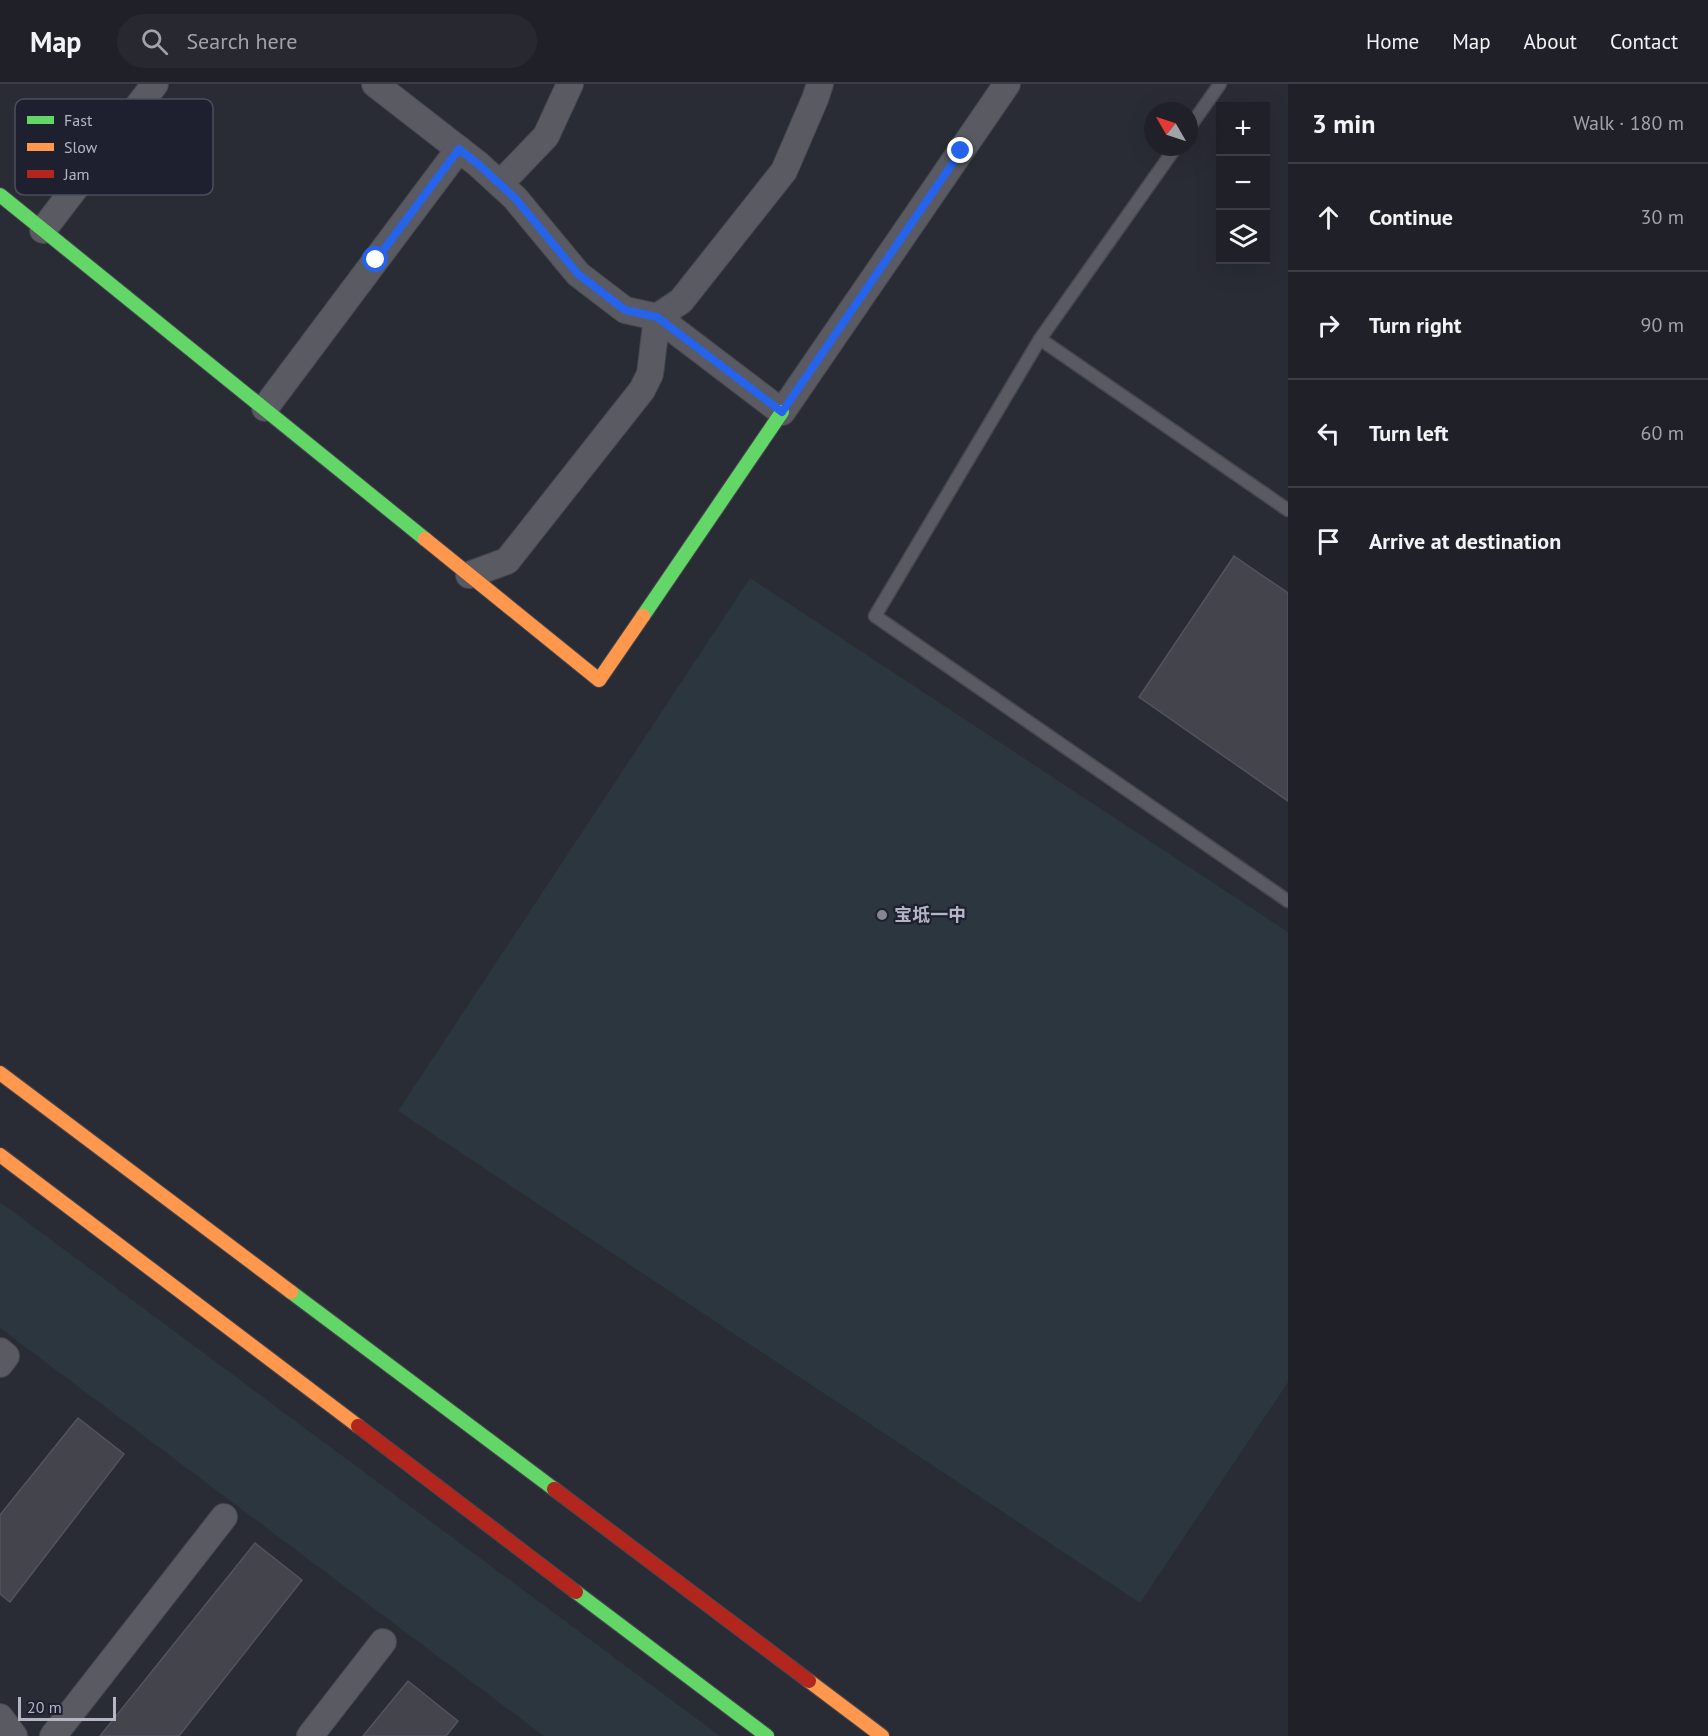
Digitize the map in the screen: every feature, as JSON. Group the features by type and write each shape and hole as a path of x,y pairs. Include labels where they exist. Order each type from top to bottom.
{"main road":[{"path":"0,195 599,680 782,412"},
{"path":"0,1073 882,1736"},
{"path":"0,1155 767,1736"}],"street":[{"path":"143,99 155,84"},
{"path":"375,84 459,149 515,198 578,274 625,310 657,317 782,412 1007,84"},
{"path":"500,184 546,136 570,84"},
{"path":"469,575 507,561 642,390 650,374 657,317 681,301 784,171 820,84"},
{"path":"265,408 459,149"},
{"path":"43,230 70,195"},
{"path":"0,1351 6,1356 0,1364"},
{"path":"53,1736 224,1517"},
{"path":"310,1736 383,1642"},
{"path":"0,1718 14,1736"}],"lane":[{"path":"1198,115 1220,84"},
{"path":"1170,156 1040,339 875,616 1288,901"},
{"path":"1040,339 1288,510"}],"shaded area":[{"path":"750,578 1288,932 1288,1382 1140,1603 398,1111"},
{"path":"0,1202 720,1736 544,1736 0,1328"}],"building":[{"path":"1234,556 1288,593 1288,801 1139,697"},
{"path":"78,1418 124,1454 10,1602 0,1594 0,1515"},
{"path":"255,1543 302,1580 179,1736 100,1736"},
{"path":"408,1681 458,1721 446,1736 363,1736"}],"traffic: fast":[{"path":"0,195 425,539"},
{"path":"643,616 782,412"},
{"path":"291,1292 554,1489"},
{"path":"576,1592 767,1736"}],"traffic: slow":[{"path":"425,539 599,680 643,616"},
{"path":"0,1073 291,1292"},
{"path":"0,1155 358,1426"},
{"path":"809,1681 882,1736"}],"traffic: jam":[{"path":"358,1426 576,1592"},
{"path":"554,1489 809,1681"}],"place":[{"name":"宝坻一中","path":"882,915"}],"route":[{"path":"376,260 459,149 515,198 578,274 625,310 657,317 782,412 961,151"}]}
